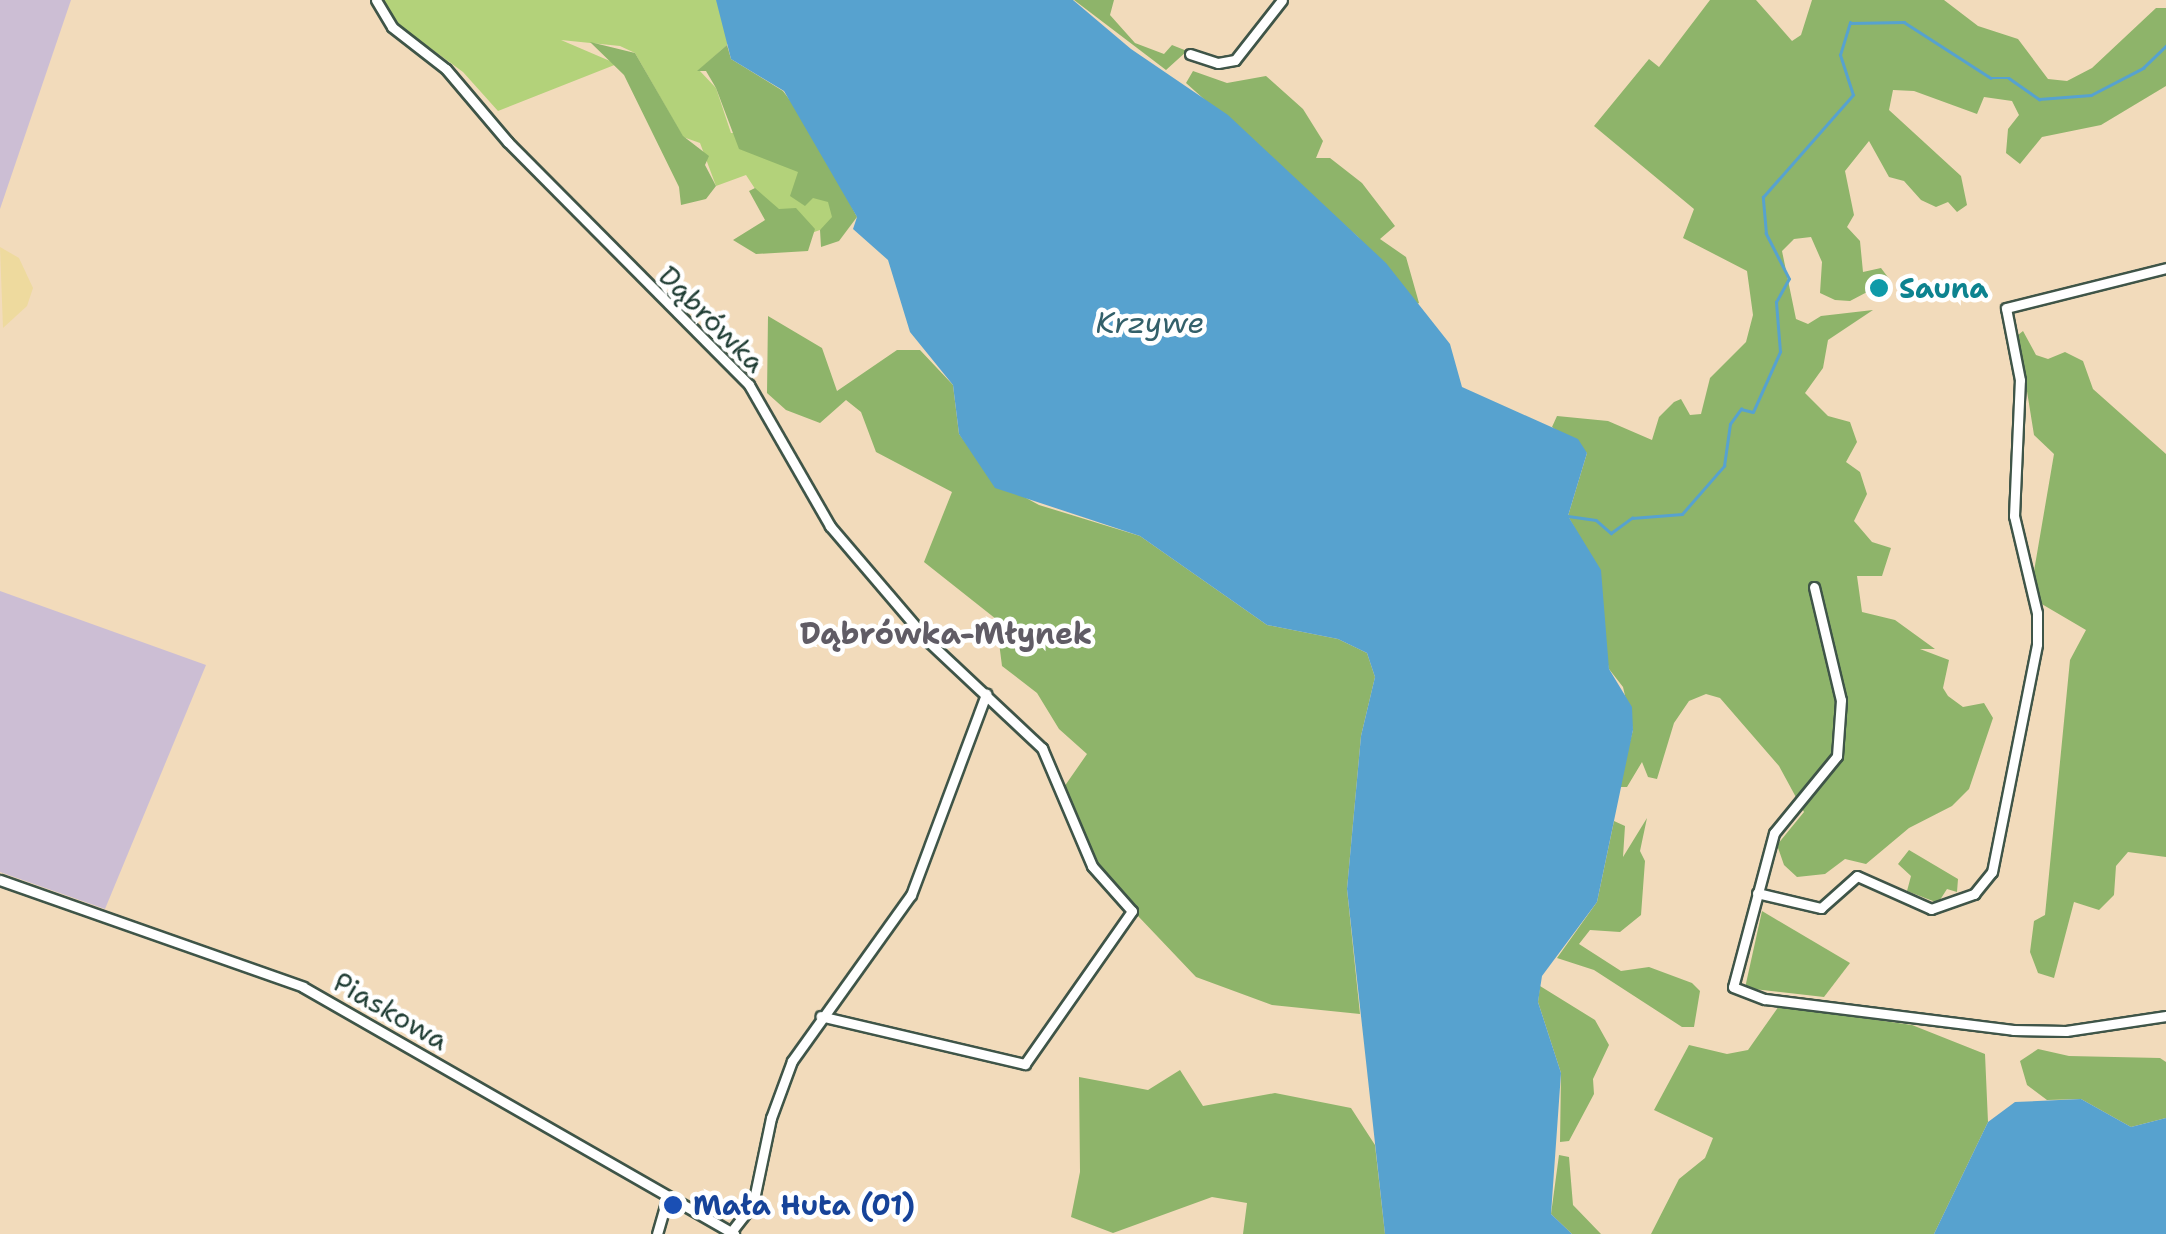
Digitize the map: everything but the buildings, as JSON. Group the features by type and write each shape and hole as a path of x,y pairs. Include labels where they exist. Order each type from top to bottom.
{"street":[{"name":"Dąbrówka","path":"376,0 392,27 446,69 508,142 748,385 830,526 929,642 1042,748 1092,866 1132,912 1025,1064 821,1016"},
{"path":"1190,54 1218,63 1235,60 1282,0"},
{"path":"1757,894 1821,908 1857,876 1931,908 1974,894 1992,872 2037,644 2037,612 2014,516 2020,380 2006,308 2166,268"},
{"path":"1814,588 1842,729 1838,756 1774,833 1733,987 1766,999 2043,1032 2166,1016"},
{"path":"733,1233 753,1204 771,1118 792,1061 911,895 986,694"},
{"name":"Piaskowa","path":"0,880 303,987 733,1233"},
{"path":"658,1234 668,1198"}],"shaded area":[{"path":"0,0 71,0 0,209"},
{"path":"0,591 206,665 105,909 0,872"}],"green space":[{"path":"380,0 716,0 728,6 727,45 699,70 716,88 731,133 782,132 857,217 800,237 778,224 746,175 716,186 700,143 683,137 635,53 620,46 561,40 617,64 498,111 463,72 393,21"},
{"path":"1074,0 1114,0 1110,15 1135,43 1164,54 1172,45 1187,51 1166,70"},
{"path":"1710,0 1756,0 1792,41 1801,35 1812,0 1944,0 1978,26 2018,39 2048,79 2067,81 2092,68 2156,8 2166,8 2166,86 2101,125 2042,137 2020,164 2006,153 2008,129 2019,115 2012,101 1984,97 1977,114 1914,91 1893,90 1889,110 1961,176 1967,205 1957,212 1948,202 1936,207 1921,200 1904,181 1889,177 1869,141 1845,171 1854,215 1847,227 1860,241 1863,272 1881,268 1890,280 1850,301 1835,300 1820,293 1822,262 1811,237 1794,239 1782,251 1796,319 1808,324 1821,316 1873,310 1828,340 1823,368 1805,393 1828,416 1850,422 1857,442 1846,462 1860,472 1867,494 1854,521 1872,542 1891,548 1882,576 1857,576 1862,612 1895,620 1935,649 1920,649 1949,660 1943,688 1948,696 1963,707 1984,703 1993,718 1969,789 1952,806 1909,828 1866,864 1845,859 1825,874 1797,877 1784,865 1777,845 1804,812 1779,766 1720,698 1706,694 1689,701 1674,723 1657,779 1648,777 1642,762 1627,787 1618,787 1633,730 1623,687 1609,669 1579,536 1568,516 1587,453 1552,427 1557,416 1608,421 1652,440 1659,417 1674,402 1681,399 1690,415 1701,414 1710,378 1746,342 1753,315 1747,271 1683,238 1694,209 1594,126 1649,59 1659,67"},
{"path":"590,42 635,53 683,136 709,156 705,165 716,186 706,199 681,205 679,187 624,75"},
{"path":"727,45 731,59 783,91 810,127 857,217 839,241 821,247 820,230 832,217 828,202 813,198 805,206 790,196 798,172 739,149 716,88 706,71 697,71"},
{"path":"1193,71 1227,83 1266,76 1303,109 1323,141 1316,158 1330,158 1362,183 1395,226 1380,239 1406,257 1419,303 1415,305 1358,237 1186,83"},
{"path":"755,188 779,209 796,208 815,229 808,251 756,254 733,240 765,220 749,191"},
{"path":"768,316 822,348 837,391 897,350 920,350 953,385 959,434 995,481 1039,505 1140,536 1267,625 1338,639 1367,653 1375,677 1361,736 1347,889 1360,1014 1272,1005 1196,977 1138,916 1091,856 1064,787 1087,754 1059,729 1037,693 1002,666 996,619 924,562 952,492 876,452 861,412 846,400 820,423 786,410 767,393"},
{"path":"2023,331 2036,355 2048,359 2065,352 2083,361 2093,389 2166,454 2166,857 2128,852 2116,866 2114,895 2099,910 2074,902 2054,978 2038,973 2030,952 2034,921 2045,915 2070,660 2086,630 2040,603 2033,577 2054,454 2034,435 2018,335"},
{"path":"1647,818 1640,851 1645,861 1641,915 1620,932 1590,930 1579,944 1621,971 1649,967 1692,983 1700,991 1694,1027 1682,1027 1594,970 1557,958 1597,902 1614,821 1625,826 1623,857"},
{"path":"1909,850 1958,879 1957,892 1947,889 1938,903 1907,891 1911,876 1898,864"},
{"path":"1762,911 1850,963 1824,997 1745,988"},
{"path":"1540,986 1595,1020 1609,1045 1593,1079 1594,1094 1569,1141 1560,1142 1561,1073 1538,1002"},
{"path":"1779,1006 1912,1025 1985,1054 1988,1122 1934,1234 1651,1234 1679,1179 1705,1158 1713,1138 1654,1110 1689,1045 1727,1054 1748,1050"},
{"path":"2038,1049 2069,1056 2160,1058 2166,1062 2166,1118 2131,1127 2081,1099 2047,1100 2027,1085 2020,1061"},
{"path":"1180,1070 1203,1106 1275,1093 1351,1108 1375,1145 1385,1234 1243,1234 1247,1203 1212,1197 1113,1233 1071,1217 1080,1172 1079,1077 1148,1090"},
{"path":"1559,1155 1569,1157 1573,1205 1601,1234 1572,1234 1551,1214"}],"sand":[{"path":"0,247 19,258 33,288 27,306 3,328"}],"water":[{"name":"Krzywe","path":"716,0 1073,0 1131,49 1228,115 1386,263 1450,344 1462,387 1578,439 1587,453 1568,516 1601,570 1609,669 1632,707 1633,730 1597,902 1542,976 1538,1002 1561,1073 1551,1214 1572,1234 1385,1234 1347,889 1361,736 1375,677 1367,653 1338,639 1267,625 1140,536 995,488 959,434 953,385 910,332 888,260 853,229 857,217 784,91 731,59"},
{"path":"2081,1099 2131,1127 2166,1118 2166,1234 1934,1234 1988,1122 2015,1102"}],"waterway":[{"path":"1568,516 1596,520 1611,533 1632,518 1682,514 1724,466 1730,424 1741,409 1753,412 1780,352 1776,302 1789,279 1766,234 1763,197 1853,95 1840,55 1850,23 1904,22 1991,78 2009,78 2039,99 2091,95 2143,68 2166,46"}],"place":[{"name":"Sauna","path":"1879,288"},
{"name":"Mała Huta (01)","path":"673,1205"}],"district":[{"name":"Dąbrówka-Młynek","path":"946,634"}]}
